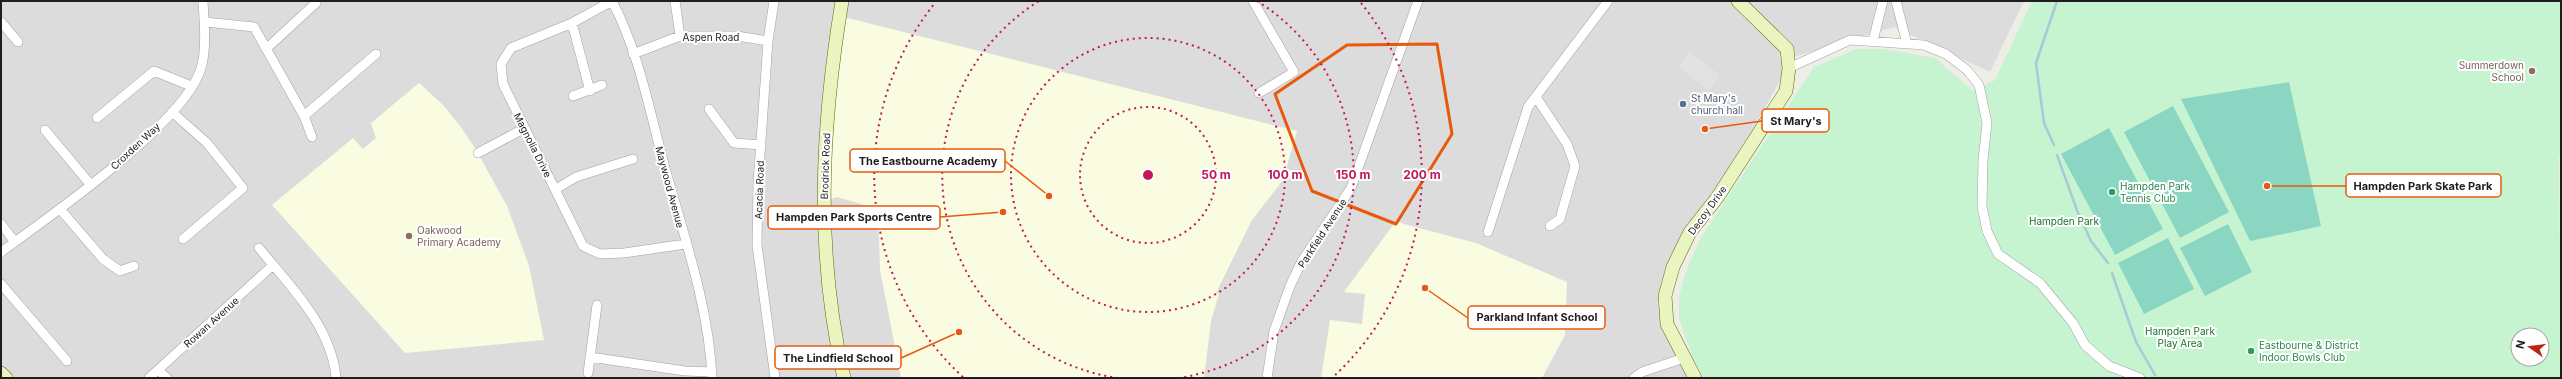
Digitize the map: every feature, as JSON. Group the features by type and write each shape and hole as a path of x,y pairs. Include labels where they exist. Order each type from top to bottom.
{"street":[{"name":"Croxden Way","path":"1,252 60,209 90,184 103,176 172,112 191,86 201,68 205,22 202,1"},
{"path":"266,49 316,3 315,1"},
{"name":"Magnolia Drive","path":"612,1 572,22 511,48 501,64 502,84 556,189 583,246 600,254 624,253 686,244"},
{"name":"Maywood Avenue","path":"612,1 620,17 633,54 686,244 703,313 712,375"},
{"path":"675,1 680,36"},
{"name":"Acacia Road","path":"774,1 768,40 761,145 757,245 775,378"},
{"name":"Brodrick Road","path":"842,1 829,84 824,192 830,298 844,378"},
{"path":"1253,1 1294,72 1259,93"},
{"path":"1488,232 1528,107 1608,1"},
{"name":"Decoy Drive","path":"1695,378 1667,324 1665,296 1673,267 1690,232 1717,198 1786,92 1789,68 1788,49 1738,1"},
{"path":"1873,41 1883,1"},
{"path":"1896,1 1907,44"},
{"name":"Parkfield Avenue","path":"1267,378 1274,330 1290,286 1302,261 1351,188 1416,2"},
{"path":"1,22 18,42"},
{"path":"205,22 254,27 304,116 312,137"},
{"path":"572,22 590,91"},
{"name":"Aspen Road","path":"633,54 680,36 737,36 768,40"},
{"path":"1789,68 1850,40 1924,45 1946,54 1967,70 1979,85 1986,123 1983,160 1982,206 1987,232 1998,254 2040,283 2073,323 2085,345 2109,366 2140,378"},
{"path":"304,116 376,54"},
{"path":"97,118 154,71 191,86"},
{"path":"573,96 590,91 602,85"},
{"path":"1536,97 1567,144 1575,166 1560,219 1550,226"},
{"path":"709,109 734,143 761,145"},
{"path":"172,112 207,143 243,188 184,239"},
{"path":"478,153 525,128"},
{"path":"45,130 90,184"},
{"path":"556,189 576,177 633,159"},
{"path":"60,209 103,258 120,271 134,266"},
{"path":"1,224 15,242"},
{"path":"259,248 290,285 330,346 336,378"},
{"name":"Rowan Avenue","path":"149,378 273,265"},
{"path":"1,284 67,361"},
{"path":"588,373 597,305"},
{"path":"590,357 712,375"},
{"path":"1634,378 1642,372 1684,358"},
{"path":"158,370 167,378"},
{"path":"1,372 6,378"}],"highlighted area":[{"path":"1437,44 1452,134 1396,224 1312,191 1275,94 1347,45"}],"shaded area":[{"path":"1,1 2024,1 1990,72 1894,27 1793,57 1657,303 1696,378 1,378"},
{"path":"840,16 1297,131 1283,180 1252,220 1216,293 1219,294 1211,321 1204,378 901,378 880,270 878,209 837,197 827,200"},
{"path":"1689,52 1720,75 1709,90 1678,67"},
{"name":"Oakwood Primary Academy","path":"419,83 443,105 460,126 475,148 507,206 529,266 544,340 405,353 272,205 353,138 363,149 376,138 371,123"},
{"path":"1396,221 1476,243 1567,282 1565,335 1542,378 1321,378 1330,320 1362,324 1365,294 1344,292"}],"green space":[{"name":"Hampden Park","path":"2032,1 2561,1 2561,155 2559,156 2561,378 1704,378 1692,356 1679,318 1679,298 1685,274 1700,239 1814,67 1856,49 1884,49 1935,58 1973,91 1995,80","holes":["2289,82 2301,145 2182,99"]},
{"path":"2289,82 2321,226 2250,241 2181,99"},
{"path":"2173,106 2229,212 2180,238 2124,132"},
{"name":"Hampden Park Tennis Club","path":"2109,128 2163,229 2115,255 2061,154"},
{"path":"2228,224 2252,272 2205,296 2180,248"},
{"path":"2168,238 2194,289 2144,314 2118,263"}],"waterway":[{"path":"2054,145 2044,123 2036,63 2057,1"},
{"path":"2057,155 2078,213 2091,241 2108,263"},
{"path":"2112,273 2136,342 2155,375"}],"place":[{"name":"Summerdown School","path":"2532,71"},
{"name":"St Mary's church hall","path":"1683,104"},
{"name":"St Mary's","path":"1705,129"},
{"name":"Hampden Park Skate Park","path":"2267,186"},
{"name":"Hampden Park Tennis Club","path":"2112,192"},
{"name":"The Eastbourne Academy","path":"1049,196"},
{"name":"Hampden Park Sports Centre","path":"1003,212"},
{"name":"Oakwood Primary Academy","path":"409,236"},
{"name":"Parkland Infant School","path":"1425,288"},
{"name":"The Lindfield School","path":"959,332"},
{"name":"Eastbourne & District Indoor Bowls Club","path":"2251,351"}],"park label":[{"name":"Hampden Park Play Area","path":"2180,336"}]}
